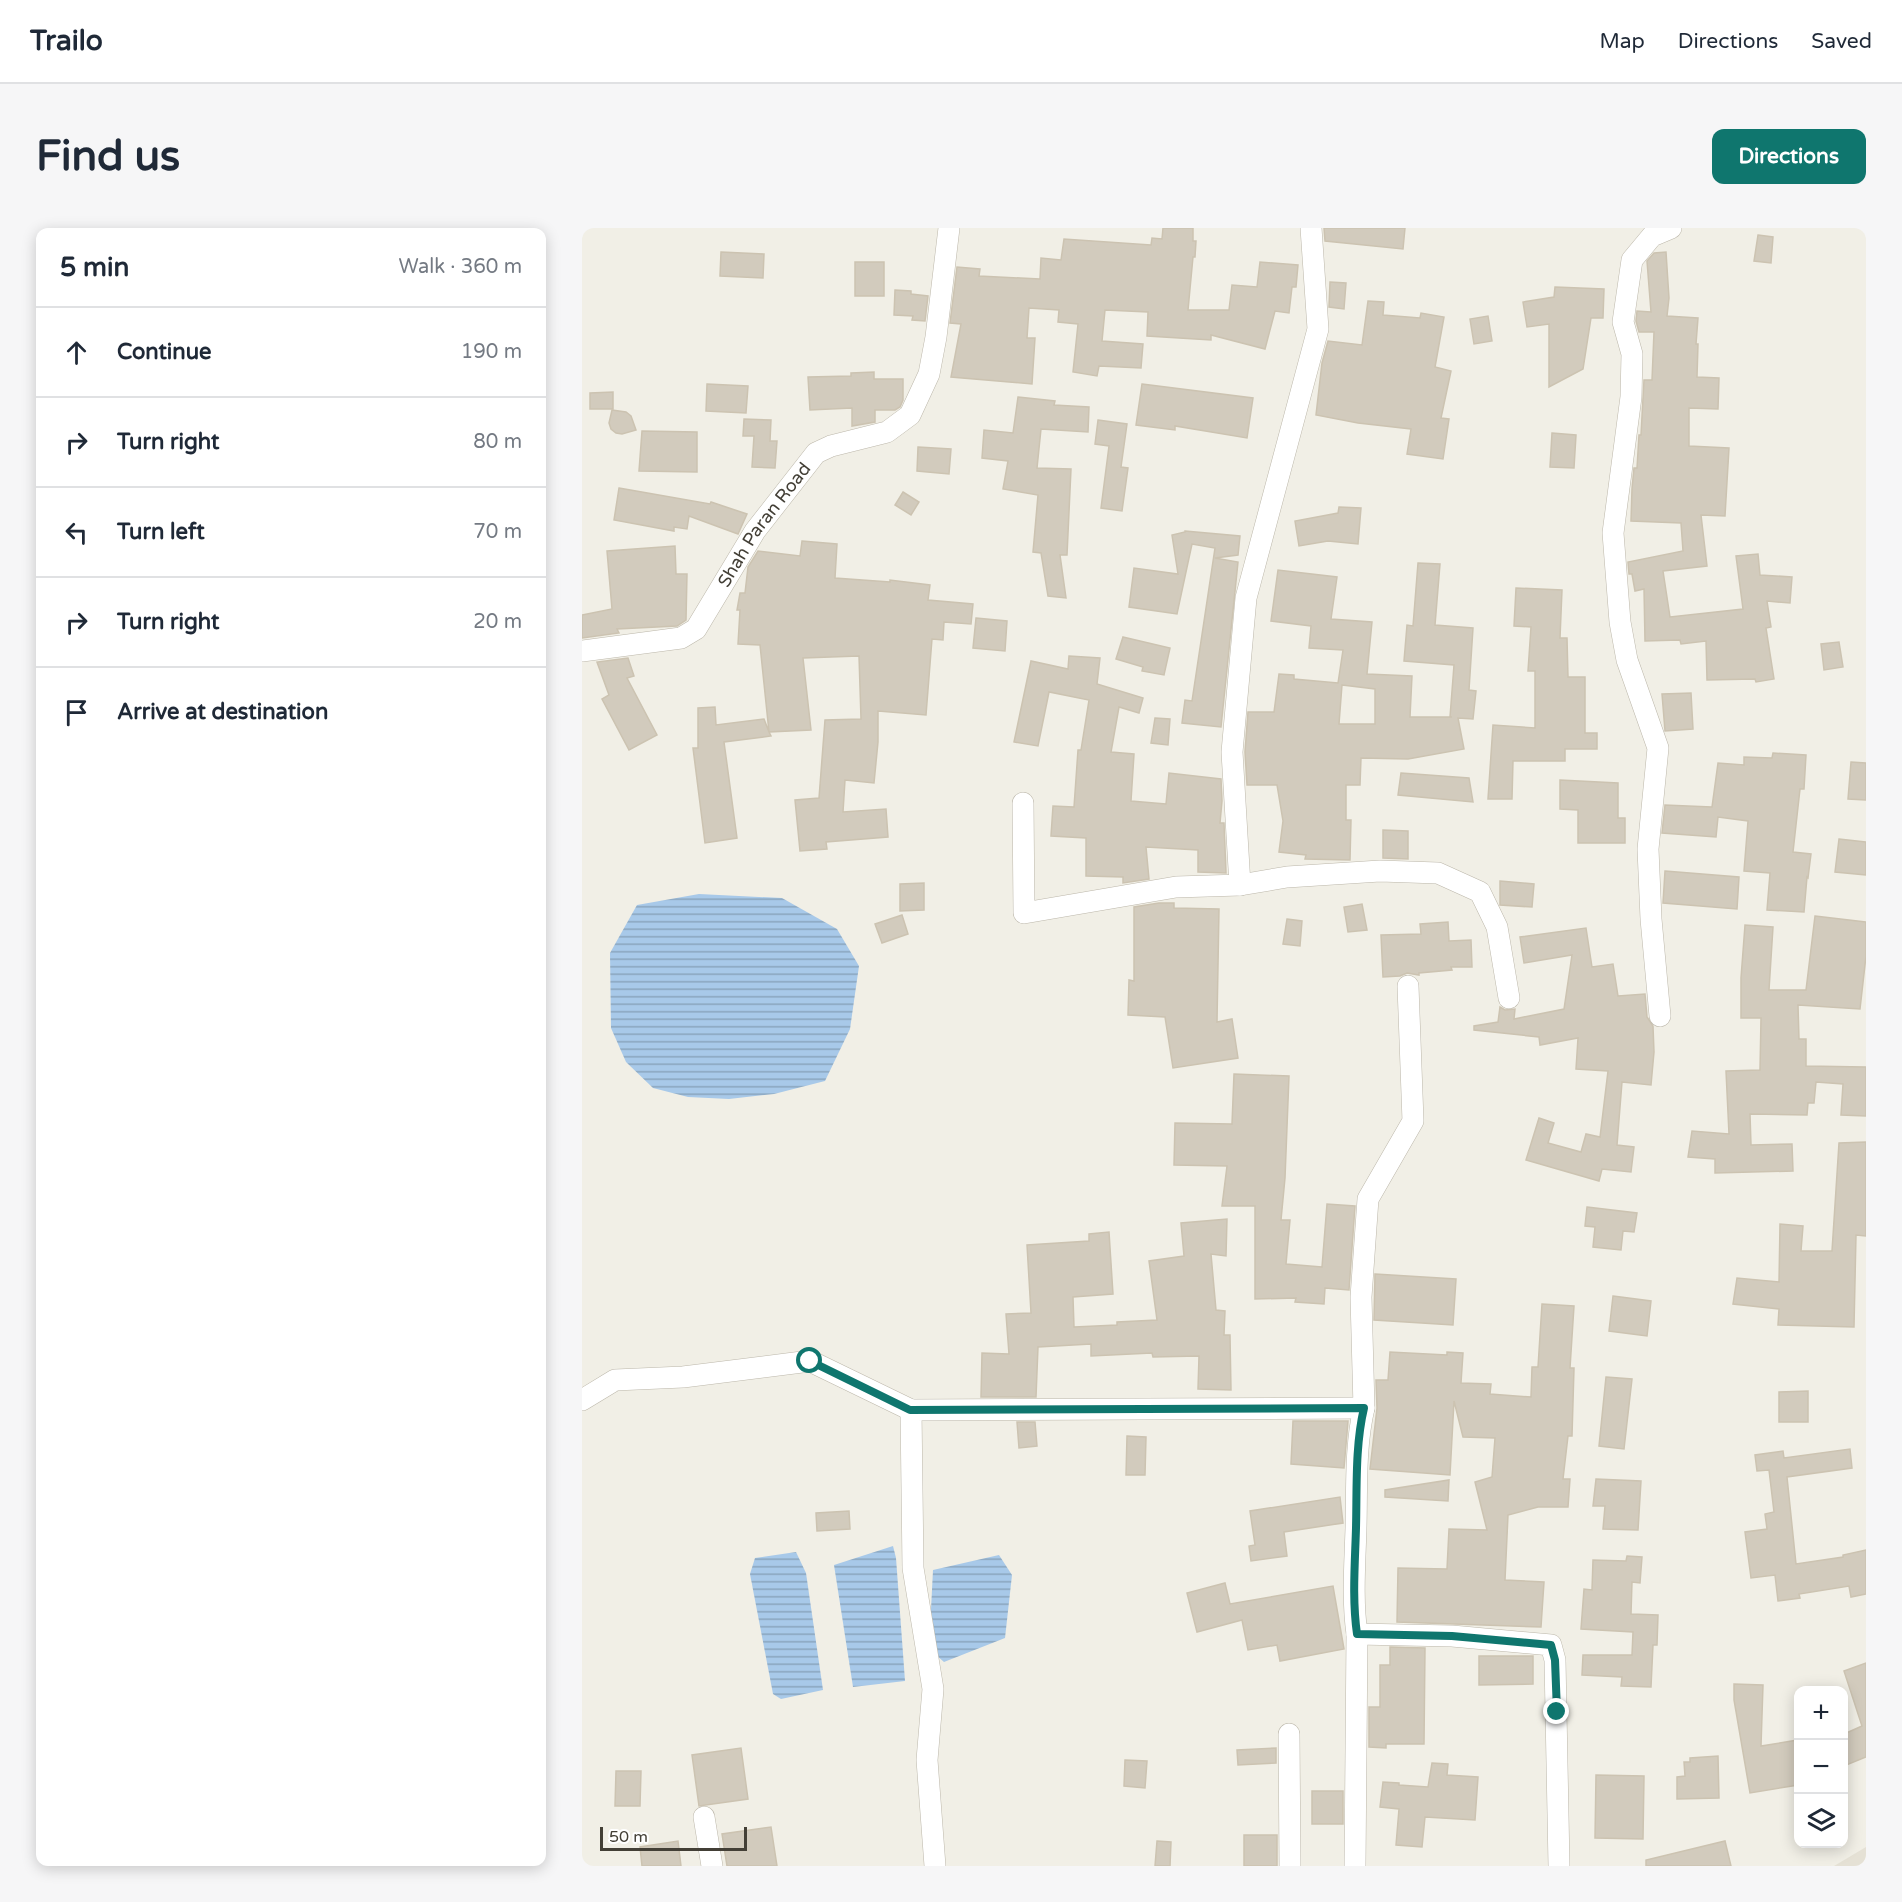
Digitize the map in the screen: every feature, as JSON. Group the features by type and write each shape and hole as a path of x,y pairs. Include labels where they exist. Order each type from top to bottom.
{"street":[{"name":"Shah Paran Road","path":"582,651 681,638 696,629 755,531 816,453 831,446 886,432 910,415 929,374 936,337 949,228"},
{"path":"1240,885 1232,752 1246,598 1318,329 1311,228"},
{"path":"1660,1016 1651,919 1648,849 1658,748 1627,660 1620,622 1613,533 1631,397 1632,354 1623,322 1632,260 1652,236 1671,228"},
{"path":"1023,803 1024,913 1176,887 1240,885 1287,876 1380,871 1438,873 1480,892 1497,927 1509,998"},
{"path":"1355,1866 1356,1481 1360,1422 1364,1408 1361,1297 1368,1199 1413,1122 1408,986"},
{"path":"582,1400 615,1380 683,1377 810,1361 910,1410 1364,1408"},
{"path":"910,1410 913,1568 933,1689 927,1760 935,1866"},
{"path":"1357,1634 1452,1636 1551,1645 1555,1660 1556,1681 1560,1866"},
{"path":"1289,1734 1290,1866"},
{"path":"704,1817 712,1866"}],"shaded area":[{"path":"1866,1847 1866,1866 1834,1866"}],"water":[{"path":"699,894 782,898 837,929 859,966 850,1029 825,1081 774,1094 729,1099 688,1097 653,1088 626,1062 611,1028 610,953 637,905"},
{"path":"893,1546 896,1558 905,1681 853,1687 834,1565"},
{"path":"796,1552 806,1573 823,1690 781,1699 773,1694 750,1574 755,1558"},
{"path":"999,1555 1012,1575 1005,1638 944,1662 929,1649 933,1570"}],"building":[{"path":"1163,228 1193,228 1193,241 1196,241 1188,310 1229,310 1232,285 1257,287 1260,262 1298,265 1296,287 1292,287 1289,313 1275,311 1265,349 1211,335 1211,340 1147,336 1148,312 1105,310 1102,341 1143,344 1141,368 1099,366 1097,376 1073,372 1078,324 1058,322 1059,310 1029,308 1027,338 1035,338 1032,384 951,377 961,324 950,323 957,267 980,269 979,276 1040,279 1041,258 1061,260 1064,239 1151,245 1152,238 1162,239"},
{"path":"1324,228 1405,228 1403,249 1325,241"},
{"path":"1758,235 1773,237 1771,263 1754,261"},
{"path":"721,252 764,254 763,278 720,276"},
{"path":"1666,252 1669,298 1667,316 1698,318 1697,377 1719,378 1718,409 1689,408 1689,446 1729,448 1725,516 1701,515 1707,566 1663,571 1670,617 1743,609 1736,556 1758,554 1760,575 1792,577 1790,603 1767,601 1771,627 1766,628 1774,679 1756,682 1755,679 1707,680 1706,641 1681,644 1680,640 1645,641 1644,589 1635,591 1632,574 1629,574 1628,562 1683,551 1681,523 1631,521 1634,468 1637,468 1639,435 1641,435 1644,380 1652,380 1654,332 1639,332 1636,321 1637,311 1651,312 1647,261 1654,253"},
{"path":"855,262 884,262 884,296 855,296"},
{"path":"1330,282 1346,283 1344,309 1329,307"},
{"path":"1555,287 1604,289 1603,318 1591,318 1583,369 1549,387 1549,324 1527,327 1523,302 1554,297"},
{"path":"895,290 911,291 911,294 928,296 925,321 912,320 913,316 894,315"},
{"path":"1368,301 1384,302 1383,315 1420,318 1421,313 1444,317 1435,367 1451,371 1441,418 1449,419 1443,459 1407,454 1411,429 1316,415 1322,363 1328,341 1362,345"},
{"path":"1488,316 1492,341 1474,344 1470,319"},
{"path":"874,372 874,379 903,379 903,400 900,407 895,410 875,410 875,422 852,426 852,408 810,410 808,377 851,376 851,373"},
{"path":"707,384 748,386 746,413 706,411"},
{"path":"1142,384 1253,398 1247,438 1175,426 1175,430 1136,425"},
{"path":"613,392 613,409 590,409 590,393"},
{"path":"1018,397 1055,401 1054,405 1089,407 1088,432 1041,429 1037,468 1071,469 1067,555 1060,555 1066,598 1048,596 1041,553 1033,552 1038,495 1003,489 1008,461 982,458 984,430 1013,433"},
{"path":"612,410 626,412 631,416 636,430 622,434 611,429 609,423"},
{"path":"744,419 771,420 770,441 777,441 775,468 752,467 754,436 743,436"},
{"path":"1098,420 1127,424 1121,467 1128,468 1122,511 1101,508 1109,446 1095,444"},
{"path":"642,431 697,432 697,472 639,471"},
{"path":"1552,433 1576,435 1574,468 1550,467"},
{"path":"918,447 951,449 949,474 917,471"},
{"path":"619,488 710,504 711,502 747,514 738,534 689,516 687,529 674,527 674,531 614,520"},
{"path":"903,492 919,502 911,515 895,505"},
{"path":"1339,507 1361,508 1358,544 1328,541 1299,546 1295,521 1338,513"},
{"path":"1185,531 1240,536 1238,555 1215,558 1238,562 1221,727 1182,723 1185,700 1192,701 1215,548 1192,544 1177,614 1129,607 1134,568 1178,574 1172,535"},
{"path":"802,541 837,544 835,578 890,582 890,580 930,585 928,600 973,604 971,624 944,622 943,640 932,639 926,715 878,711 874,783 845,780 843,812 886,809 888,837 826,842 827,849 800,851 795,800 819,798 825,720 861,719 859,656 803,658 811,730 769,732 760,645 738,644 740,610 737,610 740,593 745,593 748,567 758,551 800,556"},
{"path":"675,546 676,574 687,574 686,620 677,626 617,629 619,633 582,638 582,615 612,609 607,551"},
{"path":"1418,563 1440,564 1435,625 1473,628 1469,690 1476,691 1473,719 1458,718 1464,749 1408,759 1361,758 1360,785 1346,785 1346,820 1351,820 1350,860 1305,859 1306,855 1279,852 1283,821 1277,785 1247,785 1245,752 1248,712 1274,712 1279,674 1294,675 1294,679 1338,683 1343,650 1309,648 1311,626 1271,621 1278,570 1337,577 1331,619 1372,622 1367,674 1412,676 1410,717 1450,717 1454,665 1404,661 1407,625 1413,626","holes":["1342,685 1375,689 1375,724 1339,724"]},
{"path":"1516,588 1562,590 1560,638 1567,638 1568,677 1585,677 1585,733 1597,733 1597,749 1565,749 1565,761 1513,761 1512,799 1488,799 1493,725 1535,728 1535,671 1528,671 1531,627 1514,626"},
{"path":"976,618 1007,621 1005,651 973,648"},
{"path":"1123,637 1170,648 1164,675 1142,671 1143,667 1116,659"},
{"path":"1839,642 1843,667 1824,670 1821,644"},
{"path":"1069,656 1100,658 1097,684 1143,698 1139,713 1119,707 1111,752 1134,754 1131,801 1166,804 1169,773 1221,779 1220,823 1224,823 1226,873 1198,872 1198,850 1146,847 1149,879 1123,883 1123,877 1086,876 1086,838 1051,836 1053,806 1074,807 1078,750 1081,750 1089,700 1049,692 1038,746 1014,742 1031,661 1068,669"},
{"path":"628,658 634,676 627,678 657,735 629,750 602,699 609,695 597,662"},
{"path":"1691,693 1693,729 1665,731 1662,694"},
{"path":"715,707 716,725 764,719 771,736 724,742 737,838 705,843 693,748 698,748 698,708"},
{"path":"1155,718 1170,719 1168,745 1151,743"},
{"path":"1773,753 1806,755 1804,789 1800,789 1793,852 1811,854 1804,912 1767,910 1770,873 1744,871 1748,821 1718,817 1716,837 1662,833 1665,805 1712,807 1718,763 1744,765 1744,757 1772,758"},
{"path":"1851,762 1866,763 1866,800 1848,799"},
{"path":"1401,773 1469,778 1473,802 1398,795"},
{"path":"1560,780 1618,783 1618,818 1625,818 1625,843 1578,843 1578,810 1560,809"},
{"path":"1383,830 1408,831 1408,859 1383,858"},
{"path":"1839,839 1866,842 1866,875 1835,872"},
{"path":"1665,871 1739,877 1737,909 1663,903"},
{"path":"1500,881 1534,884 1532,907 1500,905"},
{"path":"924,883 924,910 900,911 900,884"},
{"path":"1174,903 1174,908 1219,909 1217,1022 1232,1019 1238,1058 1173,1068 1165,1017 1128,1015 1129,980 1134,981 1134,907"},
{"path":"1362,904 1367,930 1348,932 1344,907"},
{"path":"902,915 908,934 882,943 875,924"},
{"path":"1815,916 1866,922 1866,956 1860,1009 1798,1005 1799,1039 1806,1039 1806,1066 1866,1067 1866,1116 1841,1115 1843,1084 1816,1082 1814,1103 1808,1103 1807,1115 1750,1114 1751,1145 1792,1144 1793,1171 1715,1173 1715,1159 1688,1157 1692,1131 1729,1134 1726,1071 1760,1070 1761,1018 1741,1018 1745,925 1773,927 1769,990 1806,990"},
{"path":"1287,919 1302,921 1300,946 1283,944"},
{"path":"1448,922 1449,941 1471,940 1472,967 1451,967 1452,970 1419,973 1419,975 1407,973 1400,976 1383,977 1381,935 1421,934 1420,924"},
{"path":"1586,928 1592,967 1613,964 1618,996 1645,994 1647,1017 1653,1026 1654,1052 1651,1085 1622,1082 1617,1145 1634,1147 1631,1172 1602,1169 1599,1181 1526,1160 1539,1118 1554,1123 1548,1143 1581,1152 1586,1134 1600,1137 1608,1071 1576,1069 1578,1038 1540,1045 1539,1037 1474,1030 1474,1026 1498,1022 1500,1007 1505,1010 1515,1009 1514,1019 1564,1009 1572,955 1524,963 1520,937"},
{"path":"1234,1074 1289,1076 1281,1220 1290,1220 1286,1264 1322,1267 1327,1204 1355,1206 1349,1290 1325,1288 1324,1304 1295,1302 1296,1298 1255,1299 1255,1206 1222,1206 1227,1166 1174,1165 1175,1123 1232,1124"},
{"path":"1866,1142 1866,1236 1856,1235 1854,1327 1778,1325 1779,1309 1733,1304 1737,1278 1779,1282 1780,1224 1803,1226 1801,1251 1832,1251 1839,1143"},
{"path":"1587,1207 1637,1213 1634,1232 1623,1231 1621,1250 1593,1247 1595,1227 1585,1226"},
{"path":"1227,1219 1226,1256 1211,1254 1216,1310 1225,1311 1224,1335 1230,1335 1231,1390 1198,1389 1199,1356 1153,1357 1152,1353 1091,1356 1091,1344 1038,1347 1036,1397 981,1397 982,1353 1009,1354 1006,1314 1031,1313 1027,1245 1089,1241 1089,1234 1109,1232 1113,1294 1073,1297 1074,1327 1157,1320 1149,1261 1184,1256 1181,1223"},
{"path":"1375,1274 1456,1279 1453,1325 1374,1320"},
{"path":"1613,1296 1651,1301 1647,1336 1609,1331"},
{"path":"1542,1304 1574,1306 1570,1368 1574,1368 1572,1436 1568,1436 1563,1479 1570,1479 1568,1507 1538,1507 1508,1515 1505,1580 1544,1582 1541,1627 1397,1622 1398,1568 1447,1569 1449,1529 1487,1530 1475,1482 1492,1477 1495,1438 1463,1437 1454,1401 1450,1475 1370,1469 1377,1408 1376,1380 1388,1380 1390,1352 1447,1355 1447,1352 1463,1353 1461,1383 1491,1384 1490,1394 1531,1397 1532,1367 1538,1367"},
{"path":"1606,1377 1632,1379 1624,1449 1599,1446"},
{"path":"1808,1391 1808,1422 1779,1422 1779,1392"},
{"path":"1293,1421 1348,1421 1344,1468 1291,1464"},
{"path":"1017,1422 1035,1422 1037,1446 1019,1448"},
{"path":"1127,1436 1146,1437 1145,1475 1126,1475"},
{"path":"1850,1449 1852,1468 1787,1477 1796,1564 1843,1557 1843,1555 1866,1550 1866,1594 1851,1597 1849,1586 1799,1594 1800,1598 1778,1601 1775,1575 1751,1578 1745,1532 1767,1529 1765,1514 1774,1512 1769,1470 1757,1471 1755,1455 1783,1451 1784,1458"},
{"path":"1596,1479 1641,1481 1638,1530 1603,1529 1605,1506 1593,1506"},
{"path":"1449,1480 1448,1501 1385,1497 1385,1490"},
{"path":"1340,1497 1343,1523 1284,1532 1287,1556 1251,1561 1249,1546 1255,1545 1250,1511"},
{"path":"849,1511 850,1529 817,1531 816,1513"},
{"path":"1627,1556 1642,1557 1640,1583 1632,1582 1631,1614 1658,1615 1657,1645 1653,1645 1651,1687 1621,1686 1622,1677 1582,1675 1583,1655 1632,1655 1633,1632 1581,1629 1584,1589 1592,1590 1593,1560 1626,1561"},
{"path":"1225,1583 1230,1604 1333,1586 1344,1649 1280,1661 1277,1645 1248,1650 1242,1620 1197,1632 1187,1593"},
{"path":"1390,1647 1425,1648 1424,1744 1386,1744 1386,1748 1369,1747 1369,1707 1380,1707 1380,1665 1390,1665"},
{"path":"1479,1656 1533,1656 1533,1684 1479,1685"},
{"path":"1866,1663 1866,1757 1848,1764 1848,1732 1862,1726 1844,1671"},
{"path":"1734,1684 1763,1685 1761,1746 1794,1741 1794,1786 1750,1793 1734,1700"},
{"path":"741,1748 748,1799 699,1806 692,1755"},
{"path":"1276,1748 1276,1763 1238,1765 1237,1750"},
{"path":"1718,1756 1719,1798 1677,1799 1677,1777 1685,1776 1684,1762 1690,1762 1690,1758"},
{"path":"1125,1760 1147,1761 1145,1788 1124,1786"},
{"path":"1432,1763 1448,1764 1447,1775 1478,1777 1475,1820 1425,1817 1422,1847 1396,1845 1399,1809 1380,1807 1383,1782 1428,1787"},
{"path":"616,1771 641,1771 640,1806 615,1806"},
{"path":"1596,1775 1644,1776 1643,1839 1595,1838"},
{"path":"1312,1791 1343,1791 1343,1824 1312,1824"},
{"path":"771,1827 777,1866 727,1866 722,1834"},
{"path":"1244,1835 1277,1835 1277,1866 1244,1866"},
{"path":"678,1841 681,1866 642,1866 640,1847"},
{"path":"1157,1841 1171,1842 1170,1866 1155,1866"},
{"path":"1725,1841 1731,1866 1646,1866 1646,1860"}],"route":[{"path":"810,1361 910,1410 1364,1408 1360,1422 1356,1481 1354,1611 1357,1634 1452,1636 1551,1645 1555,1660 1557,1712"}]}
